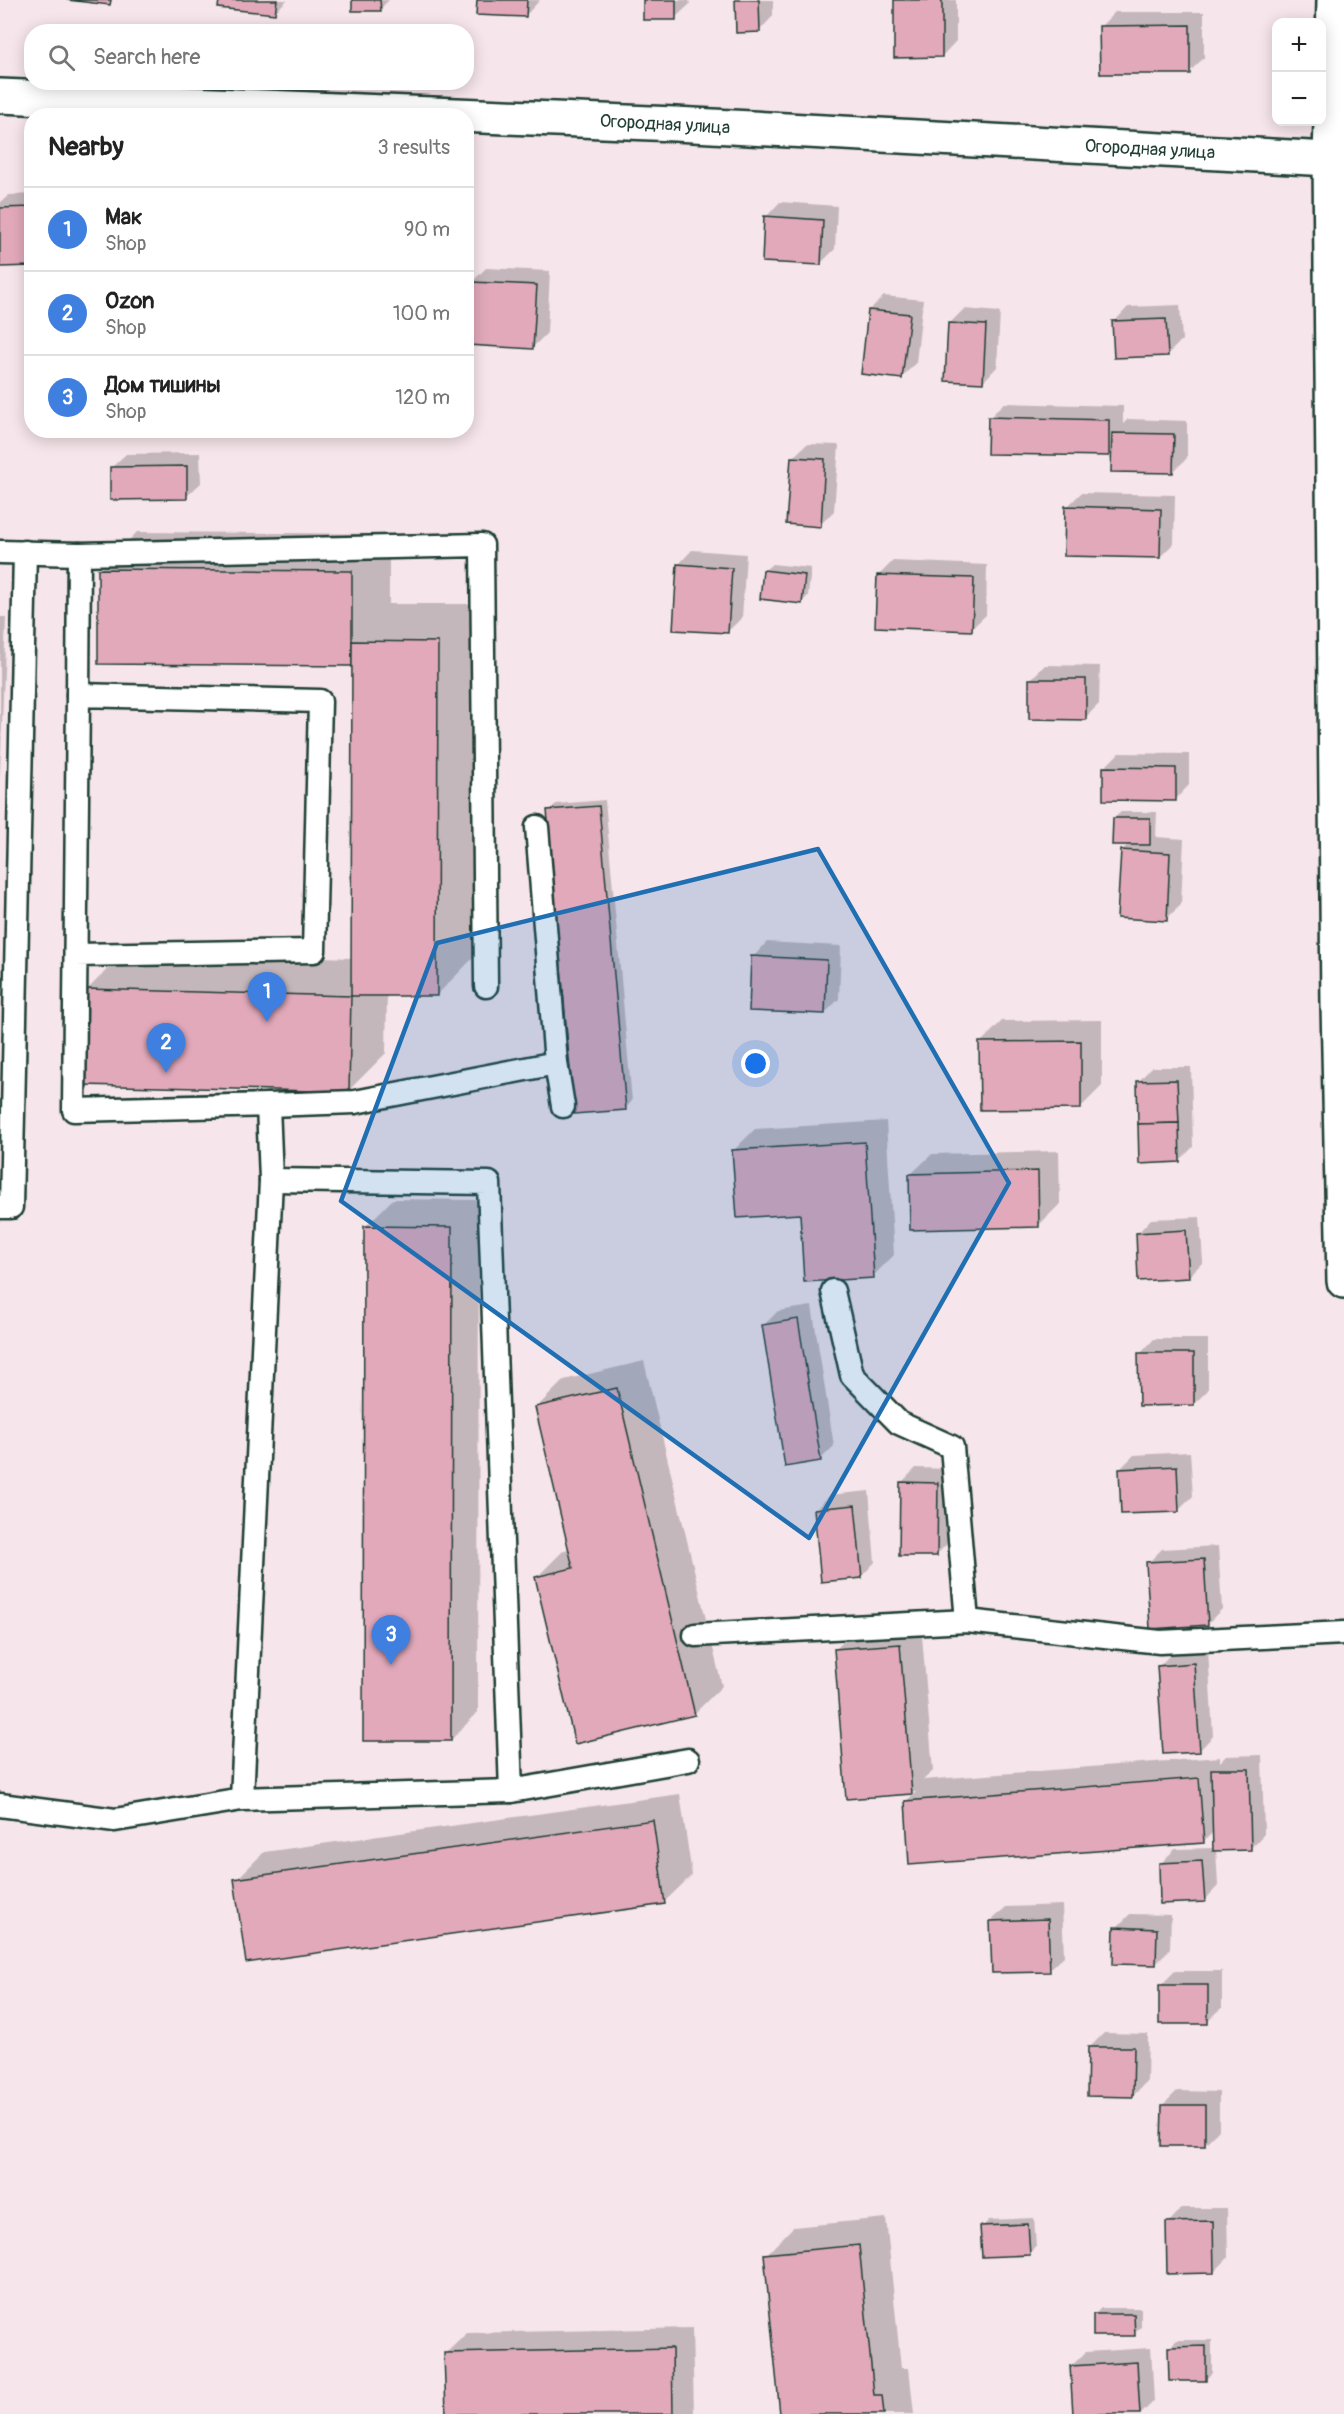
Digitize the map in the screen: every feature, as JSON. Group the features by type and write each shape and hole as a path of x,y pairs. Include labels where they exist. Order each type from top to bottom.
{"street":[{"path":"1334,0 1330,159 1344,1281"},
{"name":"Огородная улица","path":"0,96 284,108"},
{"name":"Огородная улица","path":"474,116 1330,159"}],"lane":[{"path":"0,552 79,555 482,544 486,986"},
{"path":"0,1207 10,1207 25,552"},
{"path":"79,555 74,1110 355,1102 556,1063"},
{"path":"76,955 314,951 320,701 78,695"},
{"path":"537,827 556,1063 562,1106"},
{"path":"242,1799 271,1180 268,1105"},
{"path":"271,1180 489,1183 510,1791"},
{"path":"833,1291 852,1375 899,1423 952,1447 967,1621"},
{"path":"695,1635 967,1621 1160,1642 1344,1633"},
{"path":"0,1805 115,1820 242,1799 510,1791 688,1760"}],"highlighted area":[{"path":"818,849 1009,1183 809,1538 341,1201 437,943"}],"building":[{"path":"67,0 111,0 110,5"},
{"path":"219,0 277,0 275,14 218,8"},
{"path":"352,0 380,0 381,11 352,11"},
{"path":"477,0 527,0 526,17 476,15"},
{"path":"643,0 676,0 676,20 643,20"},
{"path":"735,0 759,0 760,32 736,33"},
{"path":"894,0 942,0 942,57 894,58"},
{"path":"1190,25 1190,74 1100,74 1099,26"},
{"path":"24,207 24,266 0,267 0,208"},
{"path":"764,216 823,220 821,265 762,262"},
{"path":"474,282 537,285 533,349 474,345"},
{"path":"868,310 910,314 902,379 861,374"},
{"path":"1166,319 1168,356 1114,358 1112,321"},
{"path":"948,323 986,325 983,383 945,381"},
{"path":"988,417 1109,420 1109,456 987,454"},
{"path":"1112,433 1174,434 1173,473 1111,472"},
{"path":"791,457 825,459 821,527 786,524"},
{"path":"187,466 187,499 110,500 110,467"},
{"path":"1065,506 1161,509 1160,558 1064,556"},
{"path":"677,564 732,568 728,633 673,630"},
{"path":"98,569 352,571 352,666 98,664"},
{"path":"763,570 805,575 802,604 760,599"},
{"path":"877,575 974,578 972,631 875,627"},
{"path":"352,641 438,642 437,996 351,996"},
{"path":"1029,679 1086,679 1086,720 1029,719"},
{"path":"1103,767 1176,768 1176,801 1103,800"},
{"path":"599,806 626,1110 574,1114 547,810"},
{"path":"1113,818 1150,818 1150,845 1112,845"},
{"path":"1121,850 1170,853 1167,921 1117,918"},
{"path":"751,956 827,960 825,1014 749,1011"},
{"path":"86,989 351,996 349,1092 84,1085"},
{"path":"1081,1041 1081,1109 980,1110 979,1042"},
{"path":"1177,1080 1179,1123 1138,1124 1137,1081"},
{"path":"1179,1123 1180,1162 1139,1164 1138,1124"},
{"path":"865,1142 874,1278 804,1282 800,1214 737,1218 732,1150"},
{"path":"1038,1171 1039,1227 910,1230 909,1174"},
{"path":"364,1226 452,1227 451,1741 363,1741"},
{"path":"1186,1230 1189,1278 1138,1281 1136,1233"},
{"path":"798,1319 821,1461 785,1467 762,1325"},
{"path":"1138,1353 1194,1353 1194,1405 1139,1406"},
{"path":"617,1388 695,1715 575,1744 535,1577 573,1568 535,1407"},
{"path":"1177,1466 1179,1512 1121,1514 1119,1469"},
{"path":"900,1482 938,1483 937,1556 899,1556"},
{"path":"855,1505 862,1578 821,1582 814,1509"},
{"path":"1204,1559 1208,1625 1150,1629 1146,1562"},
{"path":"900,1644 912,1794 846,1799 834,1649"},
{"path":"1194,1663 1200,1752 1163,1754 1157,1666"},
{"path":"1211,1769 1249,1769 1251,1850 1213,1851"},
{"path":"1199,1778 1204,1843 909,1865 905,1801"},
{"path":"653,1820 665,1904 246,1963 234,1879"},
{"path":"1202,1861 1205,1902 1160,1904 1159,1863"},
{"path":"1048,1919 1050,1972 992,1973 990,1921"},
{"path":"1114,1927 1157,1929 1156,1965 1113,1964"},
{"path":"1159,1985 1208,1985 1208,2024 1159,2024"},
{"path":"1088,2047 1134,2047 1133,2097 1087,2096"},
{"path":"1162,2105 1205,2105 1205,2146 1161,2146"},
{"path":"1213,2221 1214,2273 1167,2274 1166,2222"},
{"path":"1028,2224 1030,2255 982,2257 980,2226"},
{"path":"859,2245 874,2395 882,2395 884,2414 780,2414 764,2254"},
{"path":"1093,2314 1134,2314 1135,2336 1093,2336"},
{"path":"1206,2346 1206,2381 1169,2381 1168,2347"},
{"path":"672,2348 673,2414 446,2414 444,2353"},
{"path":"1137,2362 1140,2414 1073,2414 1070,2366"}],"place":[{"name":"Мак","path":"267,1022"},
{"name":"Ozon","path":"166,1073"},
{"name":"Дом тишины","path":"391,1665"}]}
